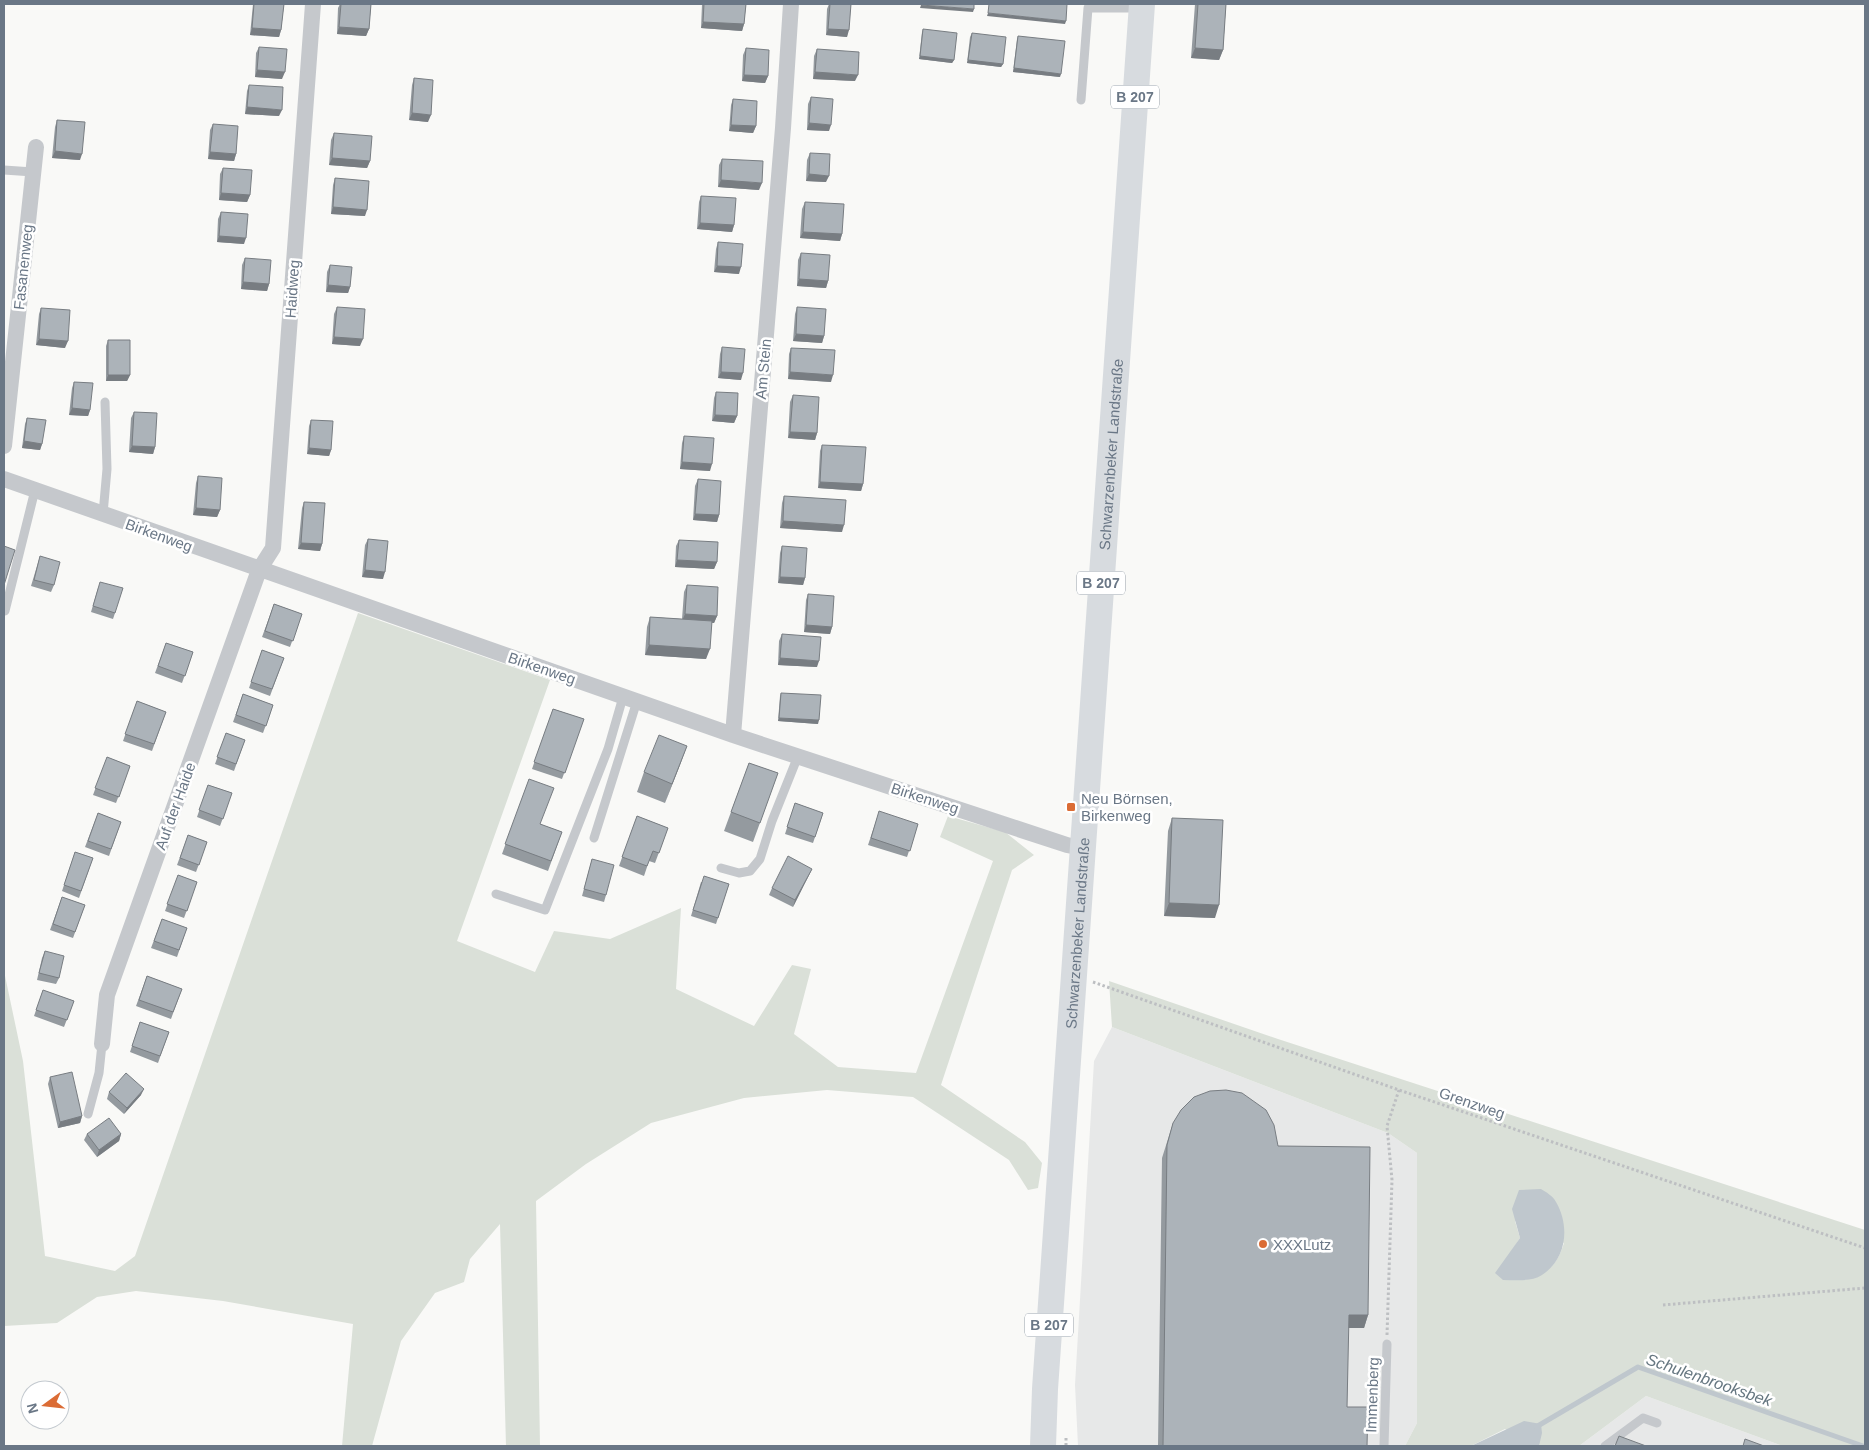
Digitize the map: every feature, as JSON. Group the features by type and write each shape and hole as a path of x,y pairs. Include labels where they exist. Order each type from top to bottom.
{"main road":[{"name":"Schwarzenbeker Landstraße","path":"1043,1446 1045,1389 1141,6"}],"street":[{"name":"Haidweg","path":"259,570 273,548 313,4"},
{"name":"Am Stein","path":"734,735 783,128 791,4"},
{"name":"Fasanenweg","path":"4,446 36,148"},
{"name":"Birkenweg","path":"4,479 734,735 1067,846 1082,848"},
{"name":"Auf der Haide","path":"102,1044 107,995 259,570"}],"lane":[{"path":"1081,100 1088,8 1141,6"},
{"path":"4,170 33,172"},
{"path":"103,514 107,469 105,402"},
{"path":"5,611 35,490"},
{"path":"594,838 630,699"},
{"path":"496,894 545,910 608,748 630,699"},
{"path":"721,868 739,873 750,871 760,859 772,821 798,756"},
{"path":"88,1114 99,1073 102,1044"},
{"name":"Immenberg","path":"1384,1446 1387,1344"},
{"path":"1604,1446 1643,1418 1657,1423"}],"path":[{"name":"Grenzweg","path":"1074,975 1399,1090 1865,1248"},
{"path":"1387,1344 1392,1180 1387,1126 1399,1090"},
{"path":"1663,1305 1865,1288"}],"shaded area":[{"path":"358,613 550,680 457,941 535,972 554,931 610,939 681,908 676,989 754,1026 792,965 811,969 794,1034 838,1067 916,1073 993,861 940,837 948,816 1005,832 1034,855 1012,870 941,1085 1025,1142 1042,1163 1038,1188 1028,1190 1009,1160 913,1097 827,1090 744,1098 651,1123 586,1164 536,1201 540,1446 506,1446 500,1224 470,1259 464,1282 435,1293 401,1341 372,1446 342,1446 353,1324 223,1301 136,1291 97,1297 57,1323 4,1326 4,971 23,1061 45,1256 115,1271 135,1256"},
{"path":"1109,981 1278,1039 1865,1230 1865,1446 1783,1446 1646,1396 1579,1446 1539,1446 1505,1429 1471,1446 1405,1446 1417,1423 1417,1153 1388,1133 1112,1027","holes":["1515,1221 1564,1243 1558,1258 1550,1268 1539,1275 1524,1280 1509,1255 1520,1238"]},
{"path":"1112,1027 1388,1133 1417,1153 1417,1423 1405,1446 1078,1446 1075,1385 1094,1061"},
{"path":"1541,1189 1553,1198 1560,1211 1564,1231 1564,1242 1561,1251 1557,1260 1550,1268 1538,1277 1523,1280 1503,1280 1495,1273 1520,1238 1512,1209 1519,1190"},
{"path":"1646,1396 1783,1446 1579,1446"},
{"path":"1524,1421 1541,1424 1542,1433 1539,1446 1471,1446"}],"building":[{"path":"254,4 284,4 281,30 252,28"},
{"path":"341,4 371,4 369,29 339,27"},
{"path":"704,4 746,4 744,24 703,22"},
{"path":"830,4 851,4 849,30 828,29"},
{"path":"974,4 974,9 921,5"},
{"path":"989,4 1067,4 1066,21 988,13"},
{"path":"1198,4 1226,4 1223,50 1195,48"},
{"path":"923,29 957,33 954,60 920,56"},
{"path":"972,33 1006,37 1003,64 968,60"},
{"path":"1018,36 1065,41 1061,74 1014,68"},
{"path":"259,47 287,49 285,72 257,70"},
{"path":"746,48 769,50 768,76 744,75"},
{"path":"817,49 859,52 858,75 815,72"},
{"path":"414,78 433,80 431,115 412,113"},
{"path":"249,85 283,87 282,110 247,107"},
{"path":"811,97 833,99 831,125 809,123"},
{"path":"733,99 757,101 756,126 731,125"},
{"path":"57,120 85,122 82,154 55,151"},
{"path":"213,124 238,126 236,154 210,152"},
{"path":"334,133 372,136 370,161 332,158"},
{"path":"810,153 830,154 829,176 809,174"},
{"path":"722,159 763,161 762,183 721,180"},
{"path":"223,168 252,170 250,195 221,193"},
{"path":"335,178 369,181 367,210 333,207"},
{"path":"701,196 736,198 734,225 700,223"},
{"path":"805,202 844,204 842,234 803,232"},
{"path":"221,212 248,214 246,238 219,236"},
{"path":"718,242 743,244 741,267 717,266"},
{"path":"801,253 830,255 828,281 799,279"},
{"path":"245,258 271,260 269,284 243,282"},
{"path":"330,265 352,267 350,287 328,285"},
{"path":"337,307 365,309 363,339 334,337"},
{"path":"797,307 826,309 824,336 796,334"},
{"path":"41,308 70,310 68,341 39,339"},
{"path":"108,340 130,340 130,375 108,375"},
{"path":"722,347 745,349 743,373 721,372"},
{"path":"791,348 835,350 833,375 790,372"},
{"path":"74,382 93,383 90,410 72,408"},
{"path":"716,392 738,393 737,416 715,415"},
{"path":"793,395 819,397 817,433 790,432"},
{"path":"134,412 157,413 155,447 132,446"},
{"path":"27,418 46,420 42,444 24,441"},
{"path":"311,420 333,421 331,450 309,448"},
{"path":"684,436 714,438 712,464 682,462"},
{"path":"822,445 866,447 863,484 820,482"},
{"path":"198,476 222,478 220,510 196,508"},
{"path":"698,479 721,481 719,515 695,514"},
{"path":"784,496 846,500 844,525 783,521"},
{"path":"304,502 325,503 322,544 301,543"},
{"path":"368,539 388,541 385,572 365,570"},
{"path":"679,540 718,542 717,562 677,560"},
{"path":"4,546 15,550 4,585"},
{"path":"782,546 807,548 805,578 780,577"},
{"path":"40,556 60,562 54,585 34,580"},
{"path":"100,582 123,588 115,613 93,606"},
{"path":"687,585 718,587 717,616 685,614"},
{"path":"808,594 834,596 832,627 806,625"},
{"path":"274,604 302,614 293,641 265,631"},
{"path":"650,617 712,621 710,649 649,645"},
{"path":"782,634 821,637 819,661 780,658"},
{"path":"166,643 193,652 185,676 158,666"},
{"path":"262,650 284,658 272,689 251,682"},
{"path":"781,693 821,695 819,720 779,718"},
{"path":"243,694 273,705 266,726 236,715"},
{"path":"137,701 166,712 154,744 125,734"},
{"path":"553,709 584,719 565,773 534,762"},
{"path":"226,733 245,740 236,764 217,757"},
{"path":"659,735 687,746 672,784 644,772"},
{"path":"107,757 130,766 119,797 95,788"},
{"path":"749,763 778,773 760,823 731,812"},
{"path":"529,779 554,788 540,824 562,832 551,861 505,844"},
{"path":"208,785 232,793 223,819 199,810"},
{"path":"795,803 823,813 815,837 787,827"},
{"path":"879,811 918,824 910,851 871,838"},
{"path":"98,813 121,822 111,849 88,841"},
{"path":"637,816 668,828 659,853 653,851 647,866 622,857"},
{"path":"1172,818 1223,820 1219,905 1169,903"},
{"path":"188,835 207,842 199,865 180,858"},
{"path":"75,852 93,858 81,891 64,885"},
{"path":"788,856 812,869 795,900 772,888"},
{"path":"592,859 614,865 606,895 584,889"},
{"path":"178,875 197,882 187,911 167,904"},
{"path":"704,876 729,884 718,918 693,910"},
{"path":"62,897 85,905 75,932 53,924"},
{"path":"162,919 187,928 179,950 154,941"},
{"path":"45,951 64,956 59,978 39,973"},
{"path":"147,976 182,989 173,1012 139,1000"},
{"path":"43,990 74,1001 67,1020 36,1010"},
{"path":"140,1022 169,1032 160,1056 132,1046"},
{"path":"72,1072 82,1116 60,1122 50,1077"},
{"path":"126,1073 144,1089 127,1108 109,1092"},
{"name":"XXXLutz","path":"1226,1090 1242,1093 1266,1110 1274,1125 1278,1146 1370,1147 1368,1315 1349,1315 1347,1407 1368,1407 1367,1446 1163,1446 1167,1145 1173,1123 1181,1110 1194,1097 1210,1091"},
{"path":"109,1118 121,1134 99,1150 87,1134"},
{"path":"1619,1436 1646,1446 1615,1446"},
{"path":"1745,1439 1764,1446 1743,1446"}],"waterway":[{"name":"Schulenbrooksbek","path":"1536,1427 1638,1367 1863,1446"}],"place":[{"name":"Neu Börnsen, Birkenweg","path":"1071,807"},
{"name":"XXXLutz","path":"1263,1244"}]}
